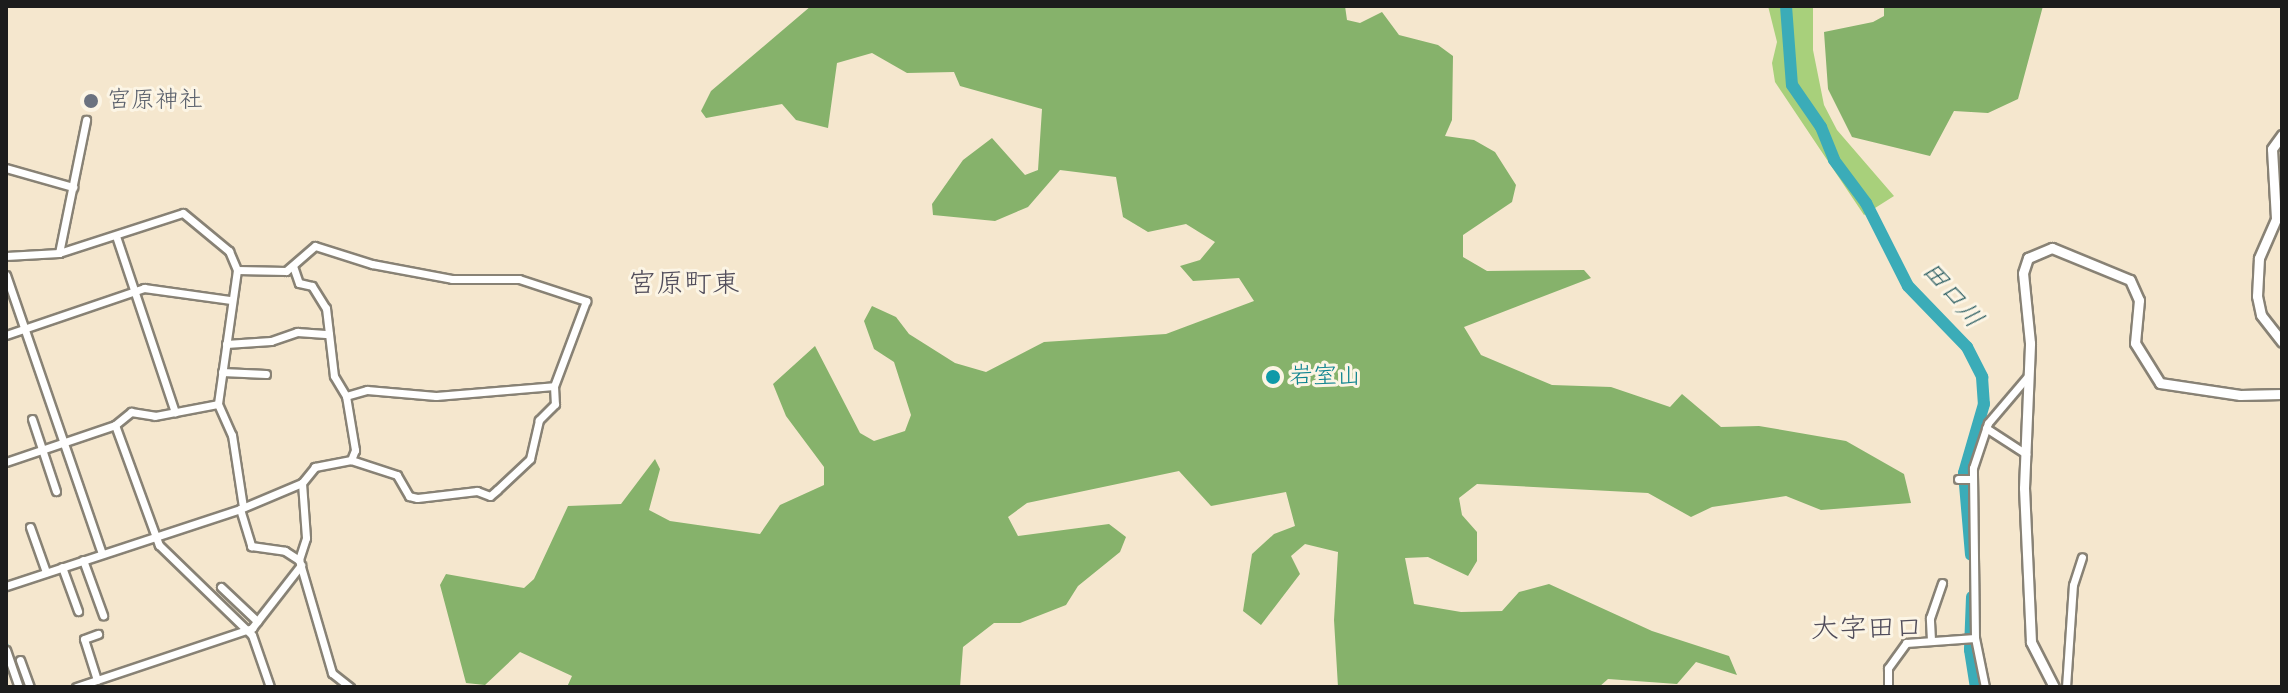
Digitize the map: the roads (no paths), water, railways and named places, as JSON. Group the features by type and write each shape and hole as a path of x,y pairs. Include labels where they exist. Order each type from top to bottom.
{"street":[{"path":"59,253 86,120"},
{"path":"2282,135 2271,157 2276,219 2259,258 2257,296 2261,315 2282,342"},
{"path":"6,168 73,187"},
{"path":"6,256 59,253 183,213 225,245 237,270 218,404 232,435 242,508 251,546 285,551 300,562 332,673 350,687"},
{"path":"116,236 175,412"},
{"path":"6,586 242,508 302,483 315,467 351,460 397,475 409,496 417,498 477,491 490,496 530,459 539,420 555,404 554,386 584,298 519,279 452,279 372,264 315,246 293,266 269,274 237,270"},
{"path":"2054,687 2031,648 2026,454 2028,376 2023,269 2035,252 2052,248 2133,283 2139,300 2135,343 2160,383 2240,395 2282,394"},
{"path":"293,266 299,283 321,295 334,376 346,396 355,450 351,460"},
{"path":"6,275 102,554"},
{"path":"6,335 144,288 231,300"},
{"path":"226,344 263,342 297,332 329,334"},
{"path":"222,372 266,374"},
{"path":"1985,687 1975,638 1971,479 1986,428 2028,376"},
{"path":"346,396 367,390 436,396 554,386"},
{"path":"6,462 115,425 131,412 175,412 218,404"},
{"path":"32,419 56,491"},
{"path":"115,425 154,537 166,556 247,629 270,687"},
{"path":"1986,428 2026,454"},
{"path":"1959,479 1971,479"},
{"path":"76,687 247,629 257,621 300,562 306,538 302,483"},
{"path":"30,527 46,572"},
{"path":"2066,687 2073,585 2082,557"},
{"path":"83,560 103,615"},
{"path":"62,567 78,611"},
{"path":"1931,640 1930,618 1942,583"},
{"path":"221,587 257,621"},
{"path":"97,680 84,639 98,634"},
{"path":"1888,687 1888,668 1896,650 1906,643 1975,638"},
{"path":"6,650 19,687"},
{"path":"20,660 30,687"}],"waterway":[{"name":"田口川","path":"1786,6 1792,85 1821,127 1834,160 1866,203 1908,286 1967,347 1982,377 1984,404 1964,473 1971,555"},
{"name":"田口川","path":"1972,597 1970,650 1976,687"},
{"path":"6,641 24,687"}],"place":[{"name":"宮原神社","path":"91,101"},
{"name":"岩室山","path":"1273,377"}],"district":[{"name":"宮原町東","path":"684,285"},
{"name":"大字田口","path":"1867,630"}]}
